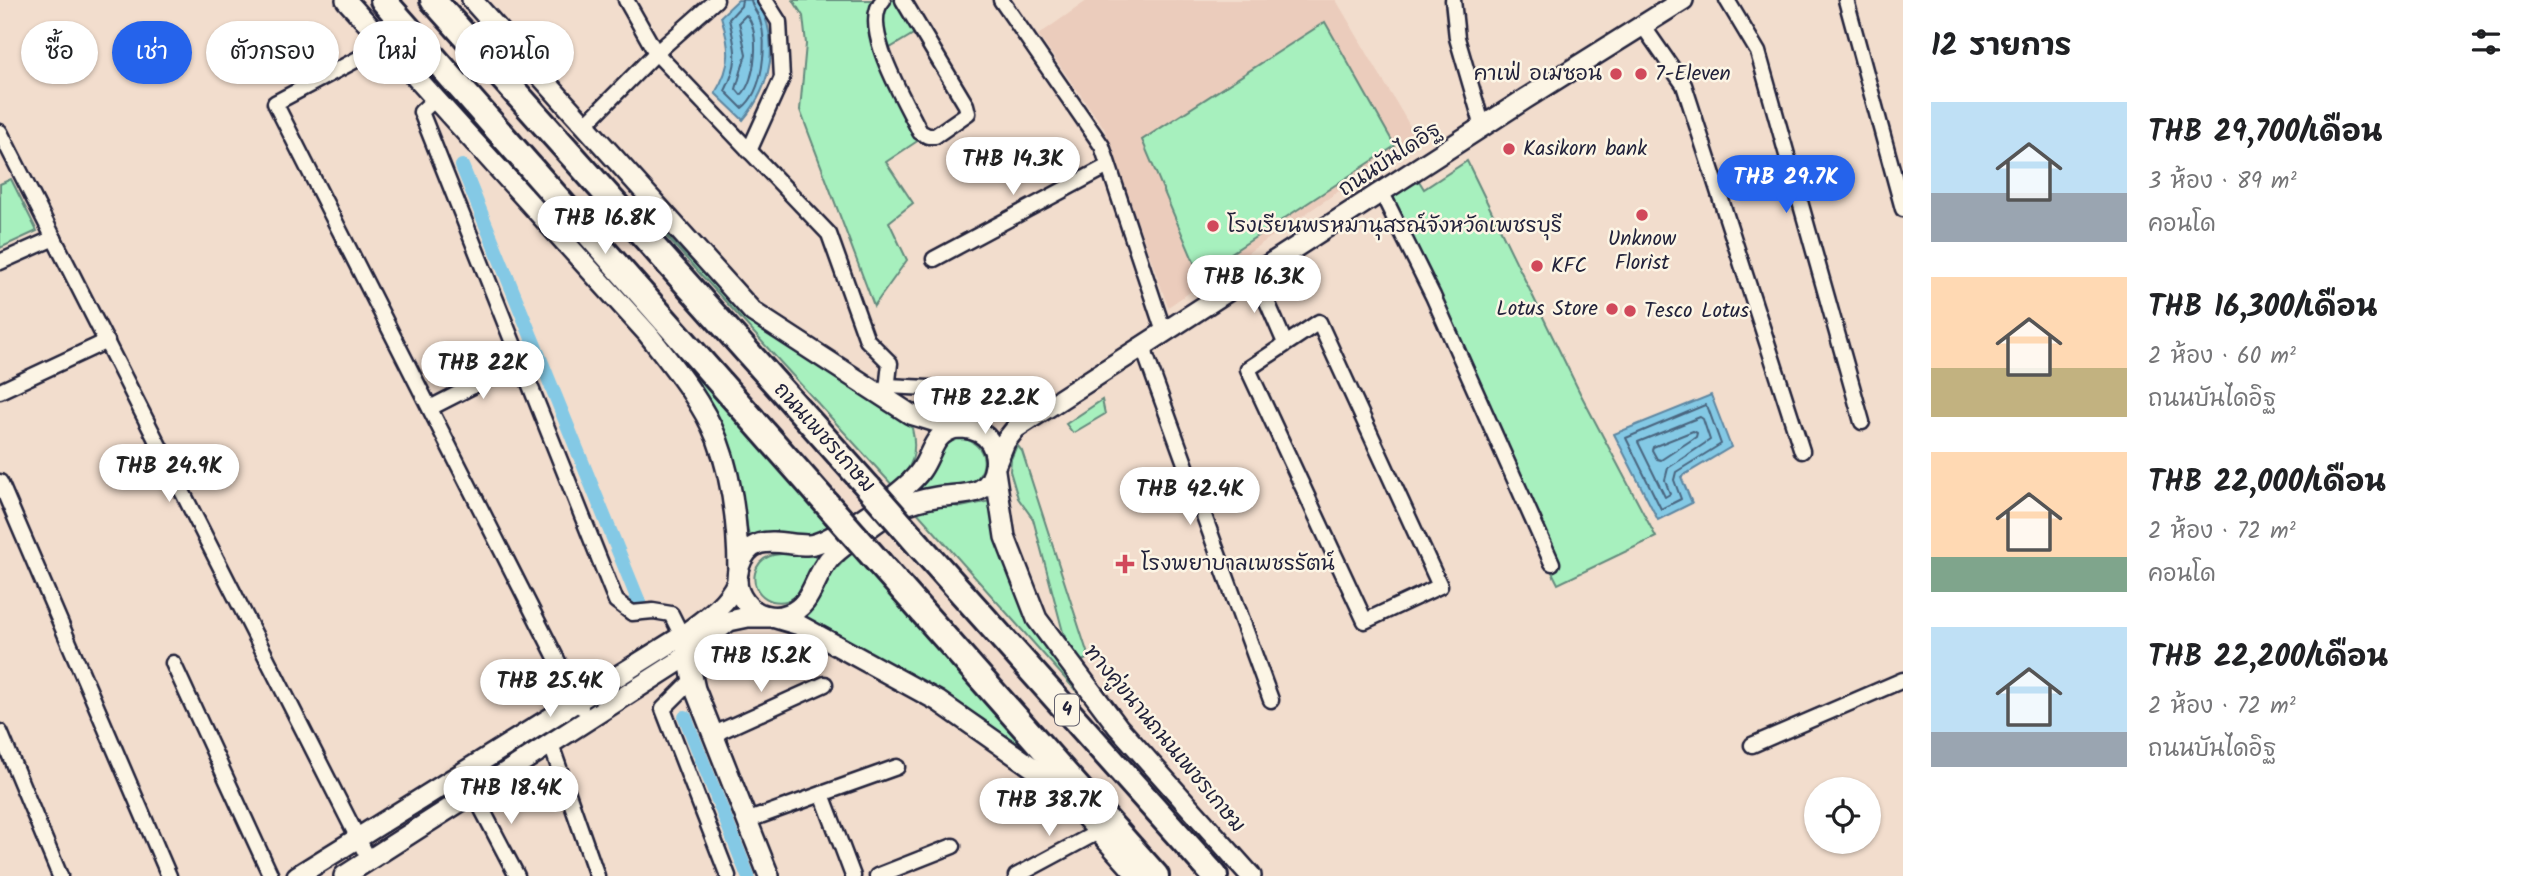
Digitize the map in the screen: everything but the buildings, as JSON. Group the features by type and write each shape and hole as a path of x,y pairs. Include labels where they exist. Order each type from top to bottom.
{"highway":[{"name":"ถนนเพชรเกษม","path":"383,0 880,564 1138,875"},
{"name":"ถนนเพชรเกษม","path":"433,0 1215,876"}],"main road":[{"path":"346,0 365,21"},
{"path":"472,0 753,312 887,392 909,414 966,429"},
{"name":"ถนนบันไดอิฐ","path":"966,429 997,432 1016,428 1643,26 1671,3"},
{"path":"422,84 648,334 684,379 717,438 732,497 738,547 737,577 744,601 752,609 772,617"},
{"name":"ถนนบันไดอิฐ","path":"772,617 789,614 801,607 833,554 898,508 938,496 970,495 986,486 999,452 1016,428"},
{"path":"344,876 588,720 685,645 731,594 747,553 757,545 779,541 809,545 828,539 911,483 923,467 938,437 966,429"},
{"name":"ทางคู่ขนานถนนเพชรเกษม","path":"966,429 992,445 1005,537 1037,619 1118,727 1251,876"},
{"path":"297,876 579,702 729,621 747,617 772,617"},
{"name":"4","path":"772,617 799,625 938,701 1056,784 1138,875"},
{"path":"685,645 693,679 712,735 769,876"}],"street":[{"path":"626,0 656,54 829,234 867,340 890,363 887,392 950,389"},
{"path":"585,125 656,54 716,0"},
{"path":"749,151 782,78 779,22 765,0"},
{"path":"883,0 879,4 875,20 879,44 920,132 928,136 934,135 968,113 966,105 903,0"},
{"path":"1001,0 1102,146 1164,332"},
{"path":"1453,0 1457,38 1483,127"},
{"path":"1727,0 1758,51 1862,422"},
{"path":"1846,0 1903,209"},
{"path":"1643,26 1684,85 1802,451"},
{"path":"353,62 275,103 588,720"},
{"path":"435,99 422,112 616,601 632,613 653,611 671,614 685,645"},
{"path":"0,132 369,860"},
{"path":"934,259 1108,166"},
{"path":"1382,193 1433,296 1552,563"},
{"path":"0,262 54,238"},
{"path":"1255,274 1285,343"},
{"path":"1319,322 1440,586 1365,621 1248,369 1285,343 1319,322"},
{"path":"0,391 107,341"},
{"path":"1145,345 1146,356 1271,700"},
{"path":"430,408 520,362"},
{"path":"0,482 169,876"},
{"path":"173,663 271,876"},
{"path":"693,679 663,709 728,876"},
{"path":"1752,745 1903,680"},
{"path":"712,735 825,684"},
{"path":"0,732 60,876"},
{"path":"550,742 597,876"},
{"path":"746,821 897,766"},
{"path":"473,792 517,876"},
{"path":"822,794 853,876"},
{"path":"1016,876 1098,832"},
{"path":"877,876 953,846"}],"shaded area":[{"name":"โรงเรียนพรหมานุสรณ์จังหวัดเพชรบุรี","path":"1088,0 1336,0 1417,138 1168,307 1104,128 1038,35"}],"green space":[{"path":"793,0 908,0 925,27 887,50 928,134 886,162 913,203 889,222 907,260 874,306 800,110 806,44 803,16"},
{"path":"1325,22 1395,146 1199,274 1142,140"},
{"path":"1467,161 1580,393 1656,537 1558,584 1551,570 1559,564 1388,198 1419,181 1424,189"},
{"path":"11,179 37,231 0,248 0,184"},
{"path":"654,223 738,307 912,428 912,460 894,487"},
{"path":"637,313 757,435 826,514 831,528 811,537 768,532 749,537 739,479"},
{"path":"1102,400 1105,414 1073,433 1066,424"},
{"path":"956,438 973,443 983,455 984,462 978,477 971,484 917,492 944,444"},
{"path":"1017,445 1022,451 1089,658 1082,661 1071,652 1063,632 1033,519 1018,498 1010,471 1011,459"},
{"path":"990,501 1004,563 1023,610 1078,693 916,511 940,504 961,507"},
{"path":"836,543 812,566 797,594 787,601 772,601 760,594 756,588 755,573 763,559 778,554 813,551"},
{"path":"852,552 871,567 1076,793 983,719 912,675 800,617 814,607 824,582"}],"water":[{"path":"738,0 757,0 769,31 771,47 767,77 743,120 715,93 725,73 728,55 721,16"},
{"path":"1711,395 1731,447 1681,477 1692,503 1658,520 1614,434"}],"waterway":[{"path":"462,166 639,602"},
{"path":"685,717 748,876"}],"place":[{"name":"คาเฟ่ อเมซอน","path":"1616,74"},
{"name":"7-Eleven","path":"1641,74"},
{"name":"Kasikorn bank","path":"1509,149"},
{"name":"Unknow Florist","path":"1642,215"},
{"name":"โรงเรียนพรหมานุสรณ์จังหวัดเพชรบุรี","path":"1213,226"},
{"name":"KFC","path":"1537,266"},
{"name":"Lotus Store","path":"1612,309"},
{"name":"Tesco Lotus","path":"1630,311"},
{"name":"โรงพยาบาลเพชรรัตน์","path":"1125,564"}]}
